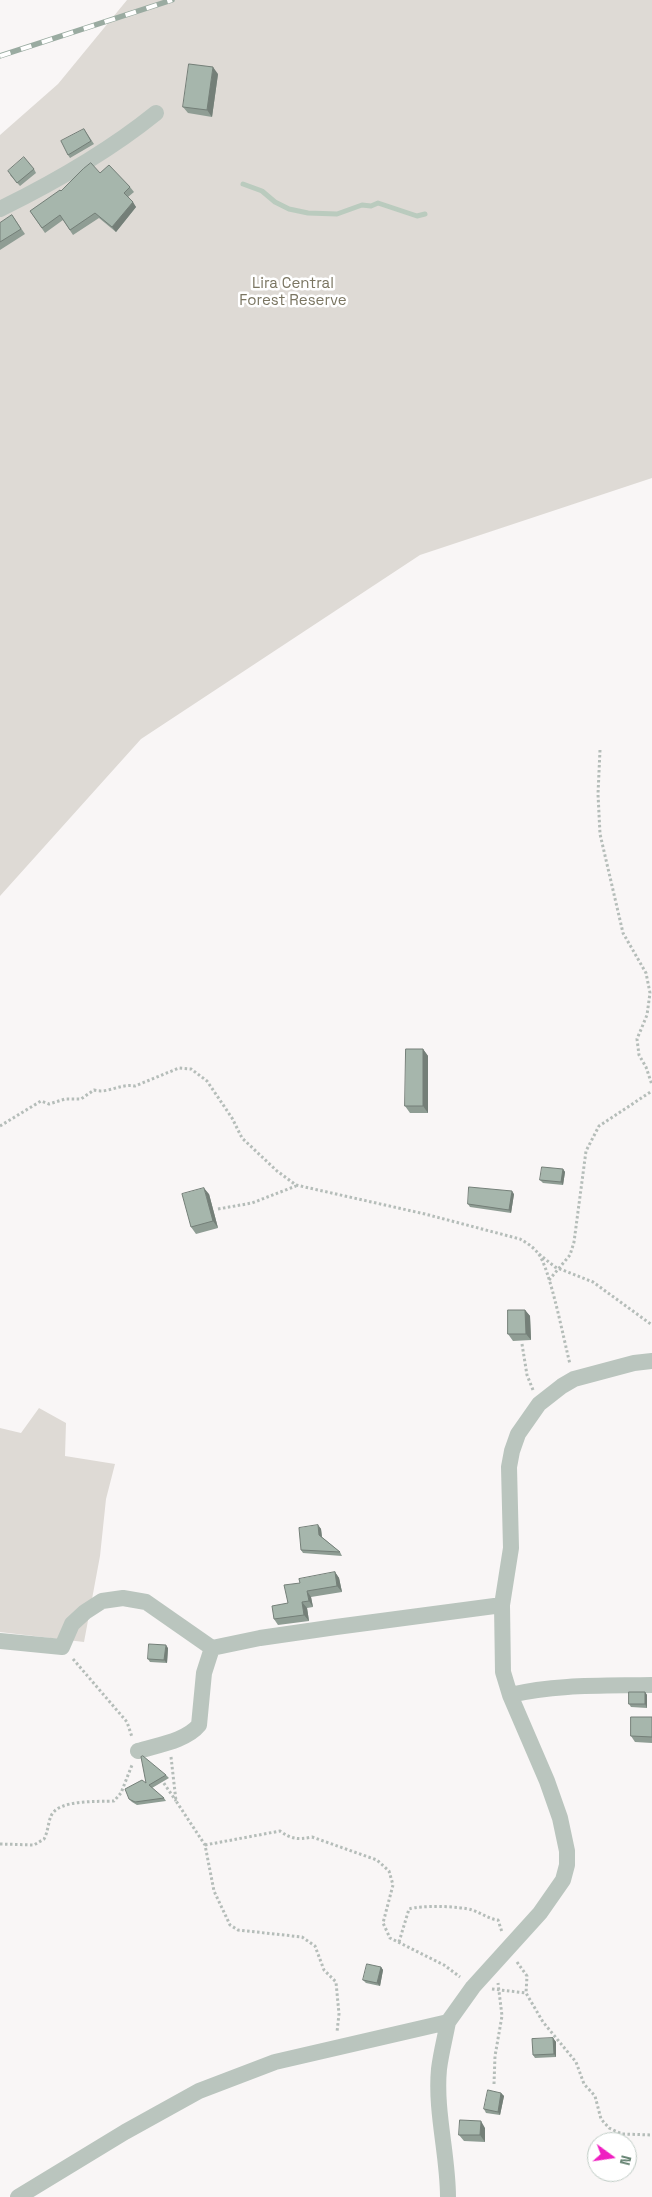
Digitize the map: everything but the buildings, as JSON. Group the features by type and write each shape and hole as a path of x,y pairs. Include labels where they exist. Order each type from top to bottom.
{"street":[{"path":"0,209 29,195 127,137 156,113"},
{"path":"448,2197 448,2167 440,2108 439,2069 448,2022 473,1987 540,1913 563,1880 567,1858 560,1818 548,1781 510,1695 503,1672 502,1606 511,1548 509,1467 512,1451 518,1434 539,1404 562,1386 574,1379 634,1363 652,1361"},
{"path":"0,1640 62,1647 72,1624 85,1612 102,1601 123,1598 146,1602 212,1648 336,1627 502,1606"},
{"path":"138,1751 168,1742 194,1731 199,1725 204,1673 212,1648"},
{"path":"510,1695 533,1690 578,1685 652,1685"},
{"path":"18,2197 199,2091 275,2062 448,2022"}],"path":[{"path":"600,750 598,794 600,834 623,933 646,973 650,993 647,1015 637,1039 638,1055 646,1067 652,1084"},
{"path":"0,1126 41,1101 50,1104 65,1099 81,1099 94,1090 103,1092 130,1085 135,1086 179,1068 191,1069 208,1081 232,1118 242,1138 277,1171 296,1185 312,1191 349,1197 379,1206 425,1214 520,1239 558,1268 593,1282 652,1325"},
{"path":"549,1281 570,1255 574,1242 586,1151 599,1126 652,1091"},
{"path":"218,1209 252,1203 296,1185"},
{"path":"539,1254 549,1281 574,1379"},
{"path":"522,1344 527,1375 539,1404"},
{"path":"0,1844 34,1845 44,1839 54,1810 64,1804 114,1801 121,1793 138,1751 127,1722 62,1647"},
{"path":"168,1742 174,1775 176,1801"},
{"path":"158,1775 205,1845 214,1891 230,1924 238,1930 302,1937 315,1946 324,1970 336,1982 339,2014 335,2048"},
{"path":"205,1845 280,1831 290,1838 301,1840 312,1837 377,1860 389,1871 393,1885 384,1923 385,1931 390,1938 444,1966 473,1987 526,1993"},
{"path":"399,1942 409,1909 419,1906 472,1910 489,1919 498,1920 508,1950 527,1976 526,1993 542,2022 576,2062 584,2084 595,2096 601,2119 609,2128 622,2134 652,2135"},
{"path":"494,1963 500,1990 502,2016 495,2056 494,2084"}],"green space":[{"name":"Lira Central Forest Reserve","path":"127,0 652,0 652,478 420,555 141,739 0,896 0,135 58,84"},
{"path":"39,1408 66,1423 65,1456 115,1464 106,1499 100,1556 84,1642 0,1632 0,1428 21,1433"}],"waterway":[{"path":"243,184 262,191 275,202 289,209 308,213 337,214 362,205 371,206 378,203 417,216 425,214"}],"railway":[{"path":"0,56 172,0"}]}
